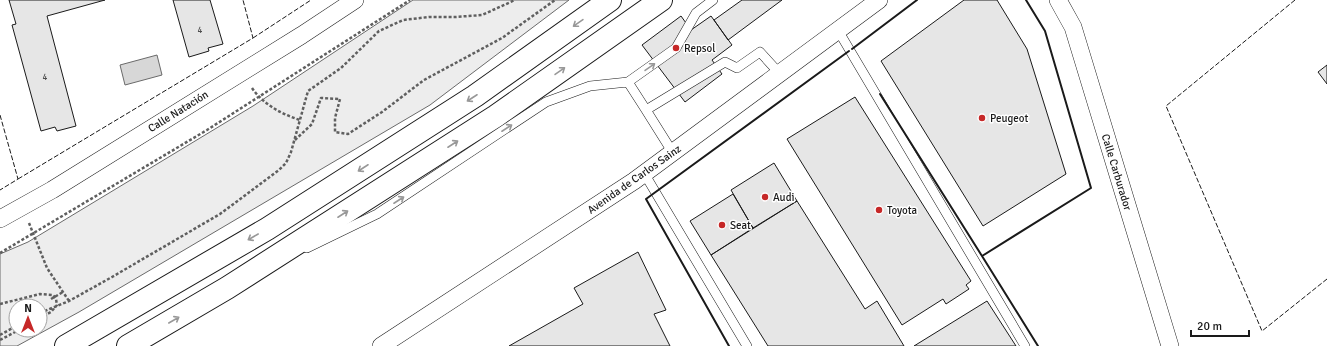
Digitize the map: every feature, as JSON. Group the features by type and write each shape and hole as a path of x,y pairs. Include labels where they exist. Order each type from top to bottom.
{"highway":[{"path":"66,346 268,229 475,96 610,0"},
{"path":"128,346 227,288 496,116 661,0"},
{"path":"133,346 153,332"}],"street":[{"name":"Calle Natación","path":"0,219 52,190 355,0"},
{"name":"Avenida de Carlos Sainz","path":"381,346 644,173 839,32 879,0"},
{"name":"Calle Carburador","path":"1058,0 1073,28 1170,346"}],"lane":[{"path":"227,288 377,214 546,102 590,86 628,82 676,48 696,13 712,0"},
{"path":"839,32 1026,346"},
{"path":"646,110 724,62 736,68 760,52 780,74"},
{"path":"628,82 672,153"},
{"path":"644,173 747,346"}],"path":[{"path":"0,253 259,98 410,0"},
{"path":"48,309 69,301 220,214 279,170 286,163 295,141 308,91 341,68 379,31 403,20 429,17 482,15 515,0"},
{"path":"295,141 312,124 321,98 340,99 335,118 335,132 348,134 382,112 424,80 502,38 555,0"},
{"path":"241,72 259,98 280,112 300,120"},
{"path":"22,206 47,268 69,301"},
{"path":"51,299 63,292"},
{"path":"0,304 45,294 54,297"},
{"path":"54,297 57,305"},
{"path":"48,314 57,305"}],"shaded area":[{"path":"413,0 569,0 430,105 48,329 48,298 8,298 8,338 32,338 17,346 0,346 0,254 28,242 253,106"},
{"path":"157,55 162,75 125,85 120,65"}],"building":[{"path":"9,0 105,0 47,16 76,126 57,131 55,127 41,131 12,25 16,24"},
{"path":"173,0 210,0 223,44 208,48 209,51 189,57"},
{"path":"742,0 782,0 728,40 714,20"},
{"name":"Peugeot","path":"964,0 997,0 1027,49 1066,174 983,226 881,61"},
{"path":"681,16 691,30 711,16 732,45 712,60 722,74 685,102 642,45"},
{"path":"1327,65 1327,84 1318,72"},
{"name":"Toyota","path":"855,97 971,281 966,285 969,289 946,304 943,299 902,325 787,139"},
{"name":"Audi","path":"774,163 797,201 753,228 731,190"},
{"name":"Seat","path":"733,194 753,228 711,255 690,221"},
{"path":"797,201 865,309 877,301 904,346 768,346 711,255"},
{"path":"638,252 666,310 654,314 670,346 509,346 583,304 574,288"},
{"path":"987,301 1016,346 914,346"}],"fence":[{"path":"18,179 253,38 243,0"},
{"path":"253,38 311,0"},
{"path":"1295,0 1166,106 1262,331 1327,279"},
{"path":"0,115 18,179 0,190"}],"wall":[{"path":"852,49 917,0"},
{"path":"880,94 982,256 1091,188 1045,31 1026,0"},
{"path":"729,346 646,199 849,51"},
{"path":"982,256 1038,346"}],"place":[{"name":"Repsol","path":"676,48"},
{"name":"Peugeot","path":"982,118"},
{"name":"Audi","path":"765,197"},
{"name":"Toyota","path":"879,210"},
{"name":"Seat","path":"722,225"}]}
